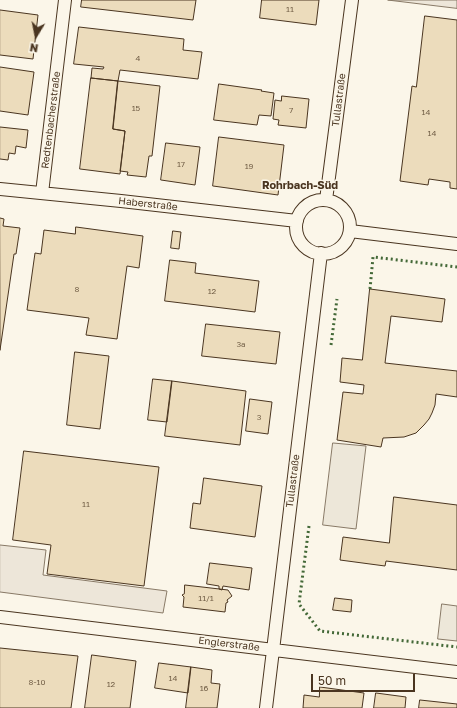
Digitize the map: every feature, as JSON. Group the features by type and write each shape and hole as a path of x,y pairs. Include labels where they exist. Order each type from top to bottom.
{"street":[{"name":"Redtenbacherstraße","path":"42,193 65,0"},
{"name":"Tullastraße","path":"326,200 352,0"},
{"name":"Haberstraße","path":"0,189 297,221"},
{"path":"326,200 337,203 344,209 349,218 350,231 345,242 338,249 331,252 321,253 311,250 302,243 297,232 297,221 301,211 309,204 316,201 326,200"},
{"path":"350,231 457,244"},
{"name":"Tullastraße","path":"266,708 321,253"},
{"name":"Englerstraße","path":"0,617 457,672"}],"shaded area":[{"path":"388,0 457,0 457,8"},
{"path":"333,443 366,446 356,529 323,525"},
{"path":"0,545 46,550 43,575 167,591 163,613 0,592"},
{"path":"442,604 457,606 457,641 438,639"}],"building":[{"path":"82,0 196,0 193,20 81,7"},
{"path":"262,0 319,0 316,25 260,18"},
{"path":"0,10 38,15 33,59 0,55"},
{"path":"425,16 457,20 457,189 450,188 450,182 429,179 428,185 400,181 412,86 416,87"},
{"path":"79,27 184,39 183,50 202,52 198,79 120,70 118,81 91,78 92,68 103,69 104,67 74,64"},
{"path":"0,67 34,72 28,115 0,111"},
{"path":"91,78 118,81 113,129 125,131 120,174 80,169"},
{"path":"118,81 160,86 152,156 149,156 146,177 127,175 128,172 120,171 125,131 113,129"},
{"path":"219,84 274,93 271,116 259,115 257,125 214,120"},
{"path":"282,96 309,99 306,128 278,125 279,120 273,119 275,100 281,101"},
{"path":"0,127 28,130 26,148 16,146 15,154 9,153 8,160 0,159"},
{"path":"219,137 284,145 278,195 213,186"},
{"path":"166,143 200,147 195,185 161,180"},
{"path":"0,218 4,219 3,226 20,228 16,254 14,254 0,350"},
{"path":"76,227 143,236 139,268 127,266 117,339 86,335 89,318 27,310 35,253 41,254 44,230 75,234"},
{"path":"173,231 181,232 179,249 171,248"},
{"path":"170,260 196,263 195,273 259,281 255,312 165,301"},
{"path":"370,289 445,299 442,322 391,316 385,363 457,371 457,397 436,394 435,405 429,419 416,433 404,437 383,438 381,447 337,440 343,392 363,394 364,385 340,382 342,358 362,360"},
{"path":"206,324 280,332 276,364 202,356"},
{"path":"75,352 109,356 100,429 67,425"},
{"path":"153,379 172,381 167,422 148,420"},
{"path":"172,381 246,391 240,445 165,436"},
{"path":"250,399 272,402 268,434 246,431"},
{"path":"24,451 159,467 144,586 47,574 51,545 13,540"},
{"path":"204,478 262,486 255,537 190,528 193,503 200,504"},
{"path":"394,497 457,505 457,570 386,561 385,566 340,560 343,537 389,543"},
{"path":"210,563 252,568 249,590 223,586 222,590 219,589 219,586 207,584"},
{"path":"185,585 228,590 232,596 227,600 228,602 226,603 225,612 183,607 184,597 182,595 184,594"},
{"path":"335,598 352,600 351,612 333,610"},
{"path":"0,648 78,656 71,708 0,708"},
{"path":"92,655 136,661 130,708 85,708"},
{"path":"159,663 191,667 188,693 155,688"},
{"path":"191,667 212,670 211,683 220,684 217,708 186,708"},
{"path":"320,687 364,693 362,708 303,708 304,695 319,697"},
{"path":"376,693 406,697 405,708 374,708"},
{"path":"420,700 457,704 457,708 419,708"}],"hedge":[{"path":"370,289 373,257 457,267"},
{"path":"331,345 337,299"},
{"path":"309,526 299,604 320,631 457,647"}],"district":[{"name":"Rohrbach-Süd","path":"300,186"}]}
